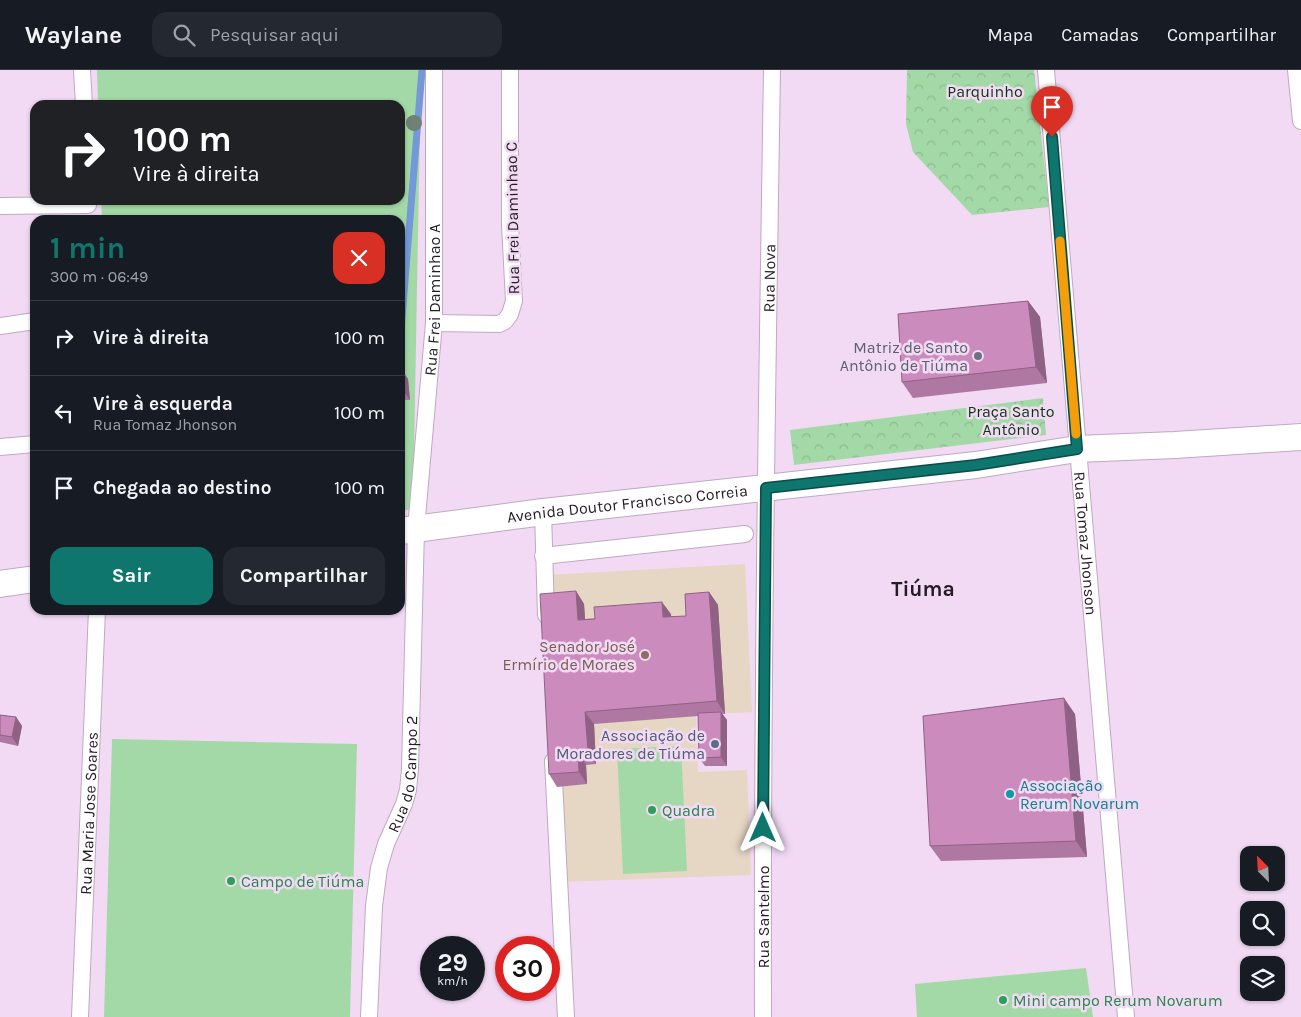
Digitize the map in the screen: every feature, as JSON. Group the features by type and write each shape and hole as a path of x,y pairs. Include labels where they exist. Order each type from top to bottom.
{"main road":[{"name":"Avenida Doutor Francisco Correia","path":"408,530 543,512 976,465 1077,449 1301,437"},
{"path":"0,584 30,580"}],"street":[{"path":"82,70 84,100"},
{"name":"Rua Frei Daminhao A","path":"408,530 434,323 434,70"},
{"name":"Rua Frei Daminhao C","path":"434,323 499,324 505,321 513,307 513,265 510,225 510,70"},
{"name":"Rua Nova","path":"766,488 772,70"},
{"name":"Rua Tomaz Jhonson","path":"1046,70 1126,1017"},
{"path":"1296,70 1301,121"},
{"path":"0,206 88,208"},
{"path":"0,326 30,322"},
{"path":"0,447 30,444"},
{"name":"Rua Santelmo","path":"763,1017 762,878 766,488"},
{"path":"543,512 547,634"},
{"name":"Rua do Campo 2","path":"369,1017 374,906 379,868 386,844 404,804 408,790 410,769 408,530"},
{"path":"543,556 745,534"},
{"name":"Rua Maria Jose Soares","path":"80,1017 97,615"},
{"path":"552,742 566,1017"}],"shaded area":[{"name":"Senador José Ermírio de Moraes","path":"745,564 752,712 696,715 698,772 747,770 751,875 561,882 547,575"}],"green space":[{"path":"97,70 421,70 413,509 405,510 405,215 102,215 101,205 405,205 405,100 98,100"},
{"name":"Parquinho","path":"907,70 1034,70 1049,207 972,215 913,152 906,124"},
{"name":"Praça Santo Antônio","path":"1043,398 1046,435 794,465 790,430"},
{"name":"Campo de Tiúma","path":"112,739 357,744 350,1017 104,1017"},
{"name":"Quadra","path":"681,746 687,871 623,874 617,749"},
{"name":"Mini campo Rerum Novarum","path":"1086,968 1093,1017 917,1017 915,984"}],"building":[{"name":"Matriz de Santo Antônio de Tiúma","path":"1028,301 1036,367 902,382 898,314"},
{"path":"576,591 578,620 595,619 594,607 662,602 663,617 686,616 685,594 709,592 717,701 585,712 588,751 578,752 579,772 549,774 540,594"},
{"name":"Associação Rerum Novarum","path":"1064,698 1076,841 930,846 923,716"},
{"name":"Associação de Moradores de Tiúma","path":"721,712 721,757 699,758 698,713"},
{"path":"0,715 16,717 12,737 0,735"}],"waterway":[{"path":"405,280 422,70"}],"slow traffic":[{"path":"1060,241 1076,434"}],"place":[{"name":"Matriz de Santo Antônio de Tiúma","path":"978,356"},
{"name":"Senador José Ermírio de Moraes","path":"645,655"},
{"name":"Associação de Moradores de Tiúma","path":"715,744"},
{"name":"Associação Rerum Novarum","path":"1010,794"},
{"name":"Quadra","path":"652,810"},
{"name":"Campo de Tiúma","path":"231,881"},
{"name":"Mini campo Rerum Novarum","path":"1003,1000"}],"district":[{"name":"Tiúma","path":"923,589"}],"route":[{"path":"763,828 766,488 976,465 1077,449 1052,137"}]}
